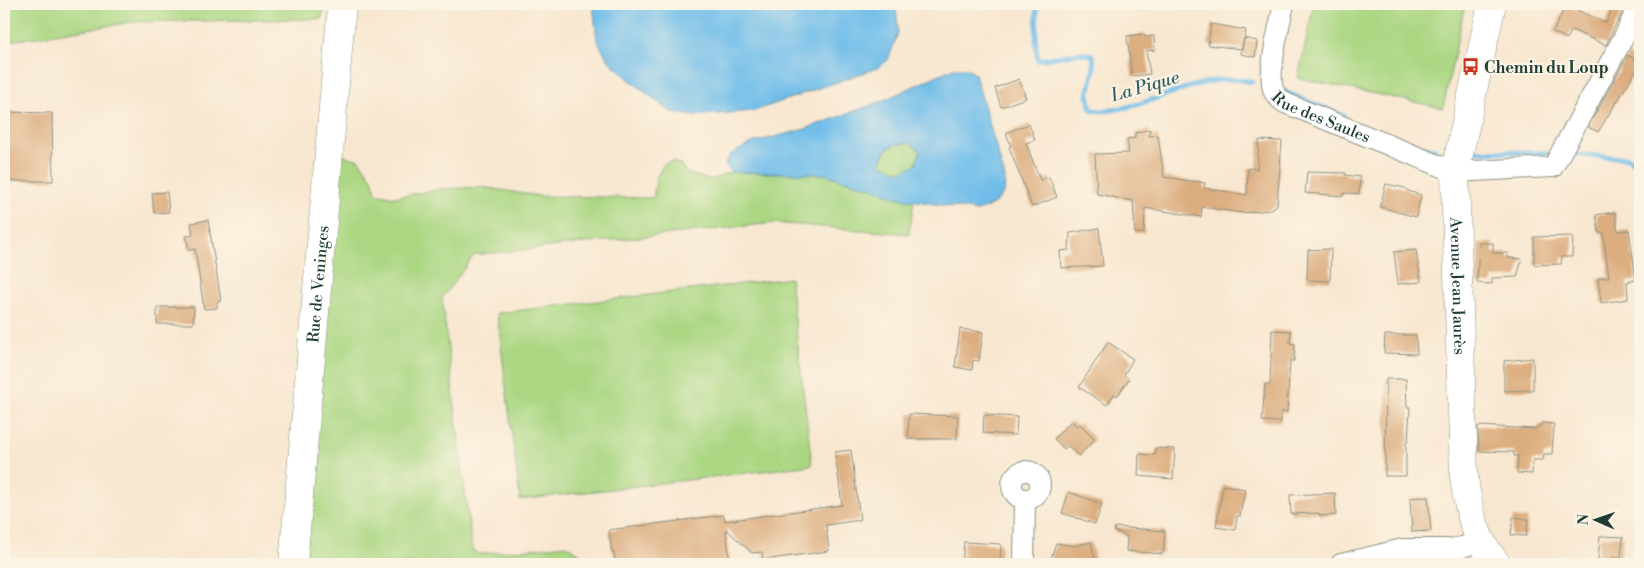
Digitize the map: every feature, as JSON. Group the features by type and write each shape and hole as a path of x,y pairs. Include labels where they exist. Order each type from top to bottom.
{"street":[{"name":"Rue de Veninges","path":"293,564 342,4"},
{"name":"Rue des Saules","path":"1284,4 1271,74 1274,91 1278,98 1285,103 1455,172"},
{"name":"Avenue Jean Jaurès","path":"1492,4 1455,172 1462,455 1467,500 1480,540 1497,564"},
{"path":"1455,172 1553,167 1626,33 1639,4"},
{"path":"1024,564 1025,500"},
{"path":"1341,564 1403,549 1450,549 1463,547 1480,540"}],"green space":[{"path":"4,4 326,4 321,19 132,22 4,42"},
{"path":"1314,4 1465,4 1443,108 1298,78"},
{"path":"910,143 920,151 916,164 901,172 881,164 885,153 891,147"},
{"path":"335,153 359,160 372,178 376,193 395,197 442,189 481,187 540,196 653,198 657,176 664,164 672,161 681,165 686,173 710,180 731,172 823,174 870,187 898,198 914,201 909,234 774,223 474,255 442,298 472,550 479,554 567,545 589,560 590,564 303,564"},
{"path":"790,278 812,465 520,500 497,313"}],"water":[{"path":"593,4 896,4 898,33 888,60 877,68 754,111 693,116 671,112 609,61 597,40"},
{"path":"953,68 966,68 975,74 1005,178 1004,193 994,204 978,211 898,198 870,187 823,174 731,172 725,164 730,155 752,143 805,129 880,102","holes":["910,143 920,151 916,164 901,172 881,164 887,149 894,145"]}],"building":[{"path":"1614,4 1626,4 1606,45 1572,30 1567,39 1553,32 1566,5 1606,23"},
{"path":"1211,24 1246,30 1242,49 1208,45"},
{"path":"1144,34 1145,37 1154,36 1155,50 1146,51 1150,74 1132,76 1127,36"},
{"path":"1244,38 1257,41 1255,57 1241,54"},
{"path":"1628,55 1640,64 1598,132 1588,127"},
{"path":"1019,79 1026,98 1001,107 995,88"},
{"path":"4,112 52,113 53,181 4,181"},
{"path":"1029,124 1035,140 1026,143 1040,180 1049,177 1057,197 1032,207 1009,147 1011,146 1006,133"},
{"path":"1150,129 1149,136 1158,135 1164,177 1205,183 1204,188 1247,195 1248,168 1257,169 1259,140 1282,141 1277,205 1270,210 1243,213 1202,207 1201,217 1145,208 1144,233 1135,233 1133,201 1097,194 1095,154 1129,153 1127,139 1135,138 1135,133"},
{"path":"1307,172 1346,173 1345,175 1360,177 1359,194 1344,193 1343,196 1305,193"},
{"path":"1386,184 1405,188 1408,191 1421,195 1416,217 1380,207"},
{"path":"167,192 169,212 154,213 152,193"},
{"path":"1615,212 1618,231 1629,230 1636,280 1627,282 1628,299 1601,303 1598,278 1609,277 1603,233 1599,233 1596,215"},
{"path":"208,220 221,301 217,302 217,308 204,309 195,249 189,250 186,236 193,235 191,223"},
{"path":"1099,228 1103,266 1061,268 1060,251 1069,250 1070,233"},
{"path":"1573,236 1572,257 1562,257 1561,264 1534,265 1534,237"},
{"path":"1479,243 1493,243 1493,253 1508,253 1508,258 1522,259 1517,277 1492,278 1492,284 1477,283"},
{"path":"1331,249 1330,281 1307,280 1308,250"},
{"path":"1416,250 1421,282 1398,284 1394,252"},
{"path":"157,307 194,307 193,324 157,324"},
{"path":"960,329 983,332 979,361 973,360 972,370 955,367"},
{"path":"1272,330 1291,331 1290,343 1295,344 1294,361 1290,361 1287,412 1281,412 1281,422 1262,421 1265,384 1270,385"},
{"path":"1385,335 1416,335 1417,354 1384,353"},
{"path":"1108,342 1133,359 1124,375 1129,379 1117,396 1114,394 1107,405 1079,387"},
{"path":"1533,358 1533,390 1504,391 1504,361"},
{"path":"1386,379 1406,379 1407,407 1410,407 1408,442 1406,442 1406,476 1385,476"},
{"path":"909,414 958,416 957,439 908,439"},
{"path":"984,415 1017,417 1016,435 983,433"},
{"path":"1071,421 1077,426 1080,424 1095,439 1079,456 1068,446 1064,449 1054,439"},
{"path":"1543,423 1554,424 1552,454 1544,454 1543,460 1533,460 1532,474 1517,473 1518,456 1514,456 1514,452 1479,451 1478,426 1535,429"},
{"path":"1156,448 1175,449 1173,479 1138,476 1139,454 1155,455"},
{"path":"851,450 860,520 826,525 829,551 763,560 762,552 752,553 726,529 730,564 615,564 609,530 724,515 725,521 842,505 835,452"},
{"path":"1223,485 1245,489 1240,516 1237,516 1235,530 1216,527"},
{"path":"1069,492 1102,504 1095,524 1062,513"},
{"path":"1335,493 1336,515 1320,516 1319,513 1291,514 1290,495"},
{"path":"1428,497 1431,531 1412,532 1410,498"},
{"path":"1513,517 1528,519 1526,536 1511,535"},
{"path":"1115,527 1165,531 1163,554 1126,551 1127,536 1114,531"},
{"path":"1600,536 1623,537 1621,557 1613,556 1613,561 1598,560"},
{"path":"964,542 1001,544 1000,564 962,564"},
{"path":"1091,542 1096,564 1049,564 1056,543 1074,546"}],"waterway":[{"name":"La Pique","path":"1037,4 1036,47 1038,60 1079,53 1093,55 1094,69 1088,94 1091,109 1103,111 1122,108 1202,83 1219,80 1252,82"},
{"name":"La Pique","path":"1283,91 1344,116"},
{"name":"La Pique","path":"1412,145 1435,149"},
{"name":"La Pique","path":"1474,151 1546,153"},
{"name":"La Pique","path":"1565,154 1628,158 1640,168"}],"place":[{"name":"Chemin du Loup","path":"1470,67"}]}
